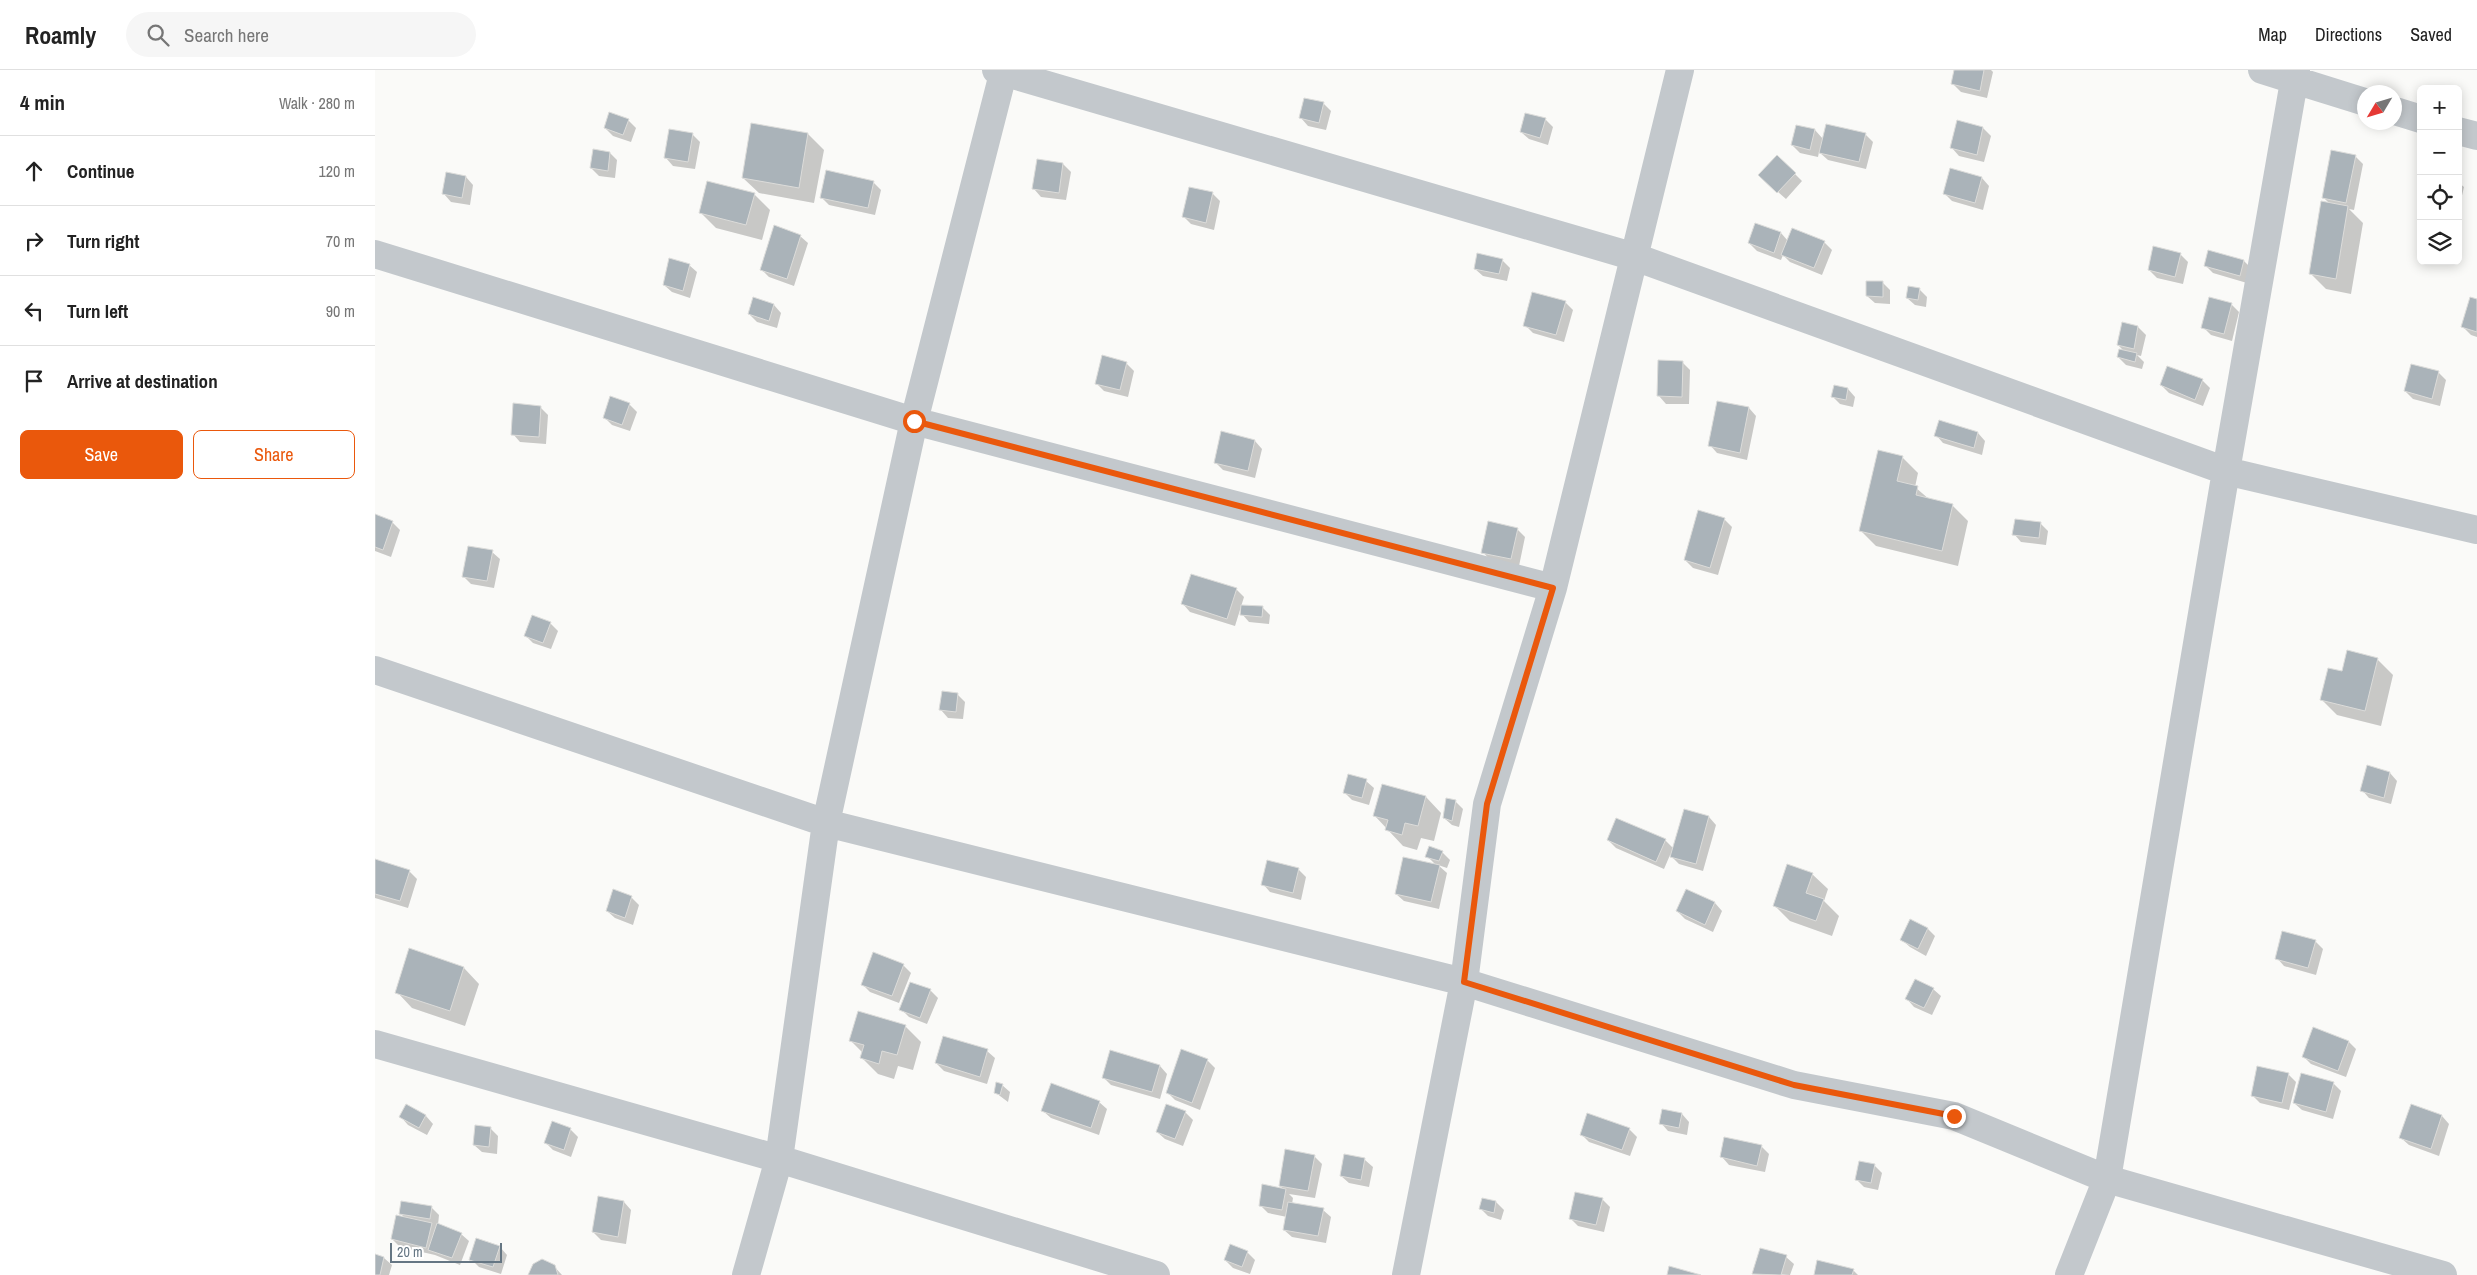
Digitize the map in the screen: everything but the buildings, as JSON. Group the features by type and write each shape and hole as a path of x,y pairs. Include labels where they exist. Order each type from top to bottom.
{"street":[{"path":"1406,1275 1464,982 1487,804 1553,588 1680,70"},
{"path":"2262,70 2295,75 2357,99"},
{"path":"746,1275 779,1159 826,823 914,421 1001,71 1635,257 2226,471 2477,530"},
{"path":"2069,1275 2107,1178 2295,75"},
{"path":"2402,113 2417,118"},
{"path":"2462,132 2477,136"},
{"path":"375,254 914,421 1553,588"},
{"path":"375,670 826,823 1464,982 1794,1085 1954,1116 2107,1178 2443,1275"},
{"path":"375,1044 779,1159 1156,1275"}],"route":[{"path":"914,421 1553,588 1487,804 1464,982 1794,1085 1954,1116"}]}
